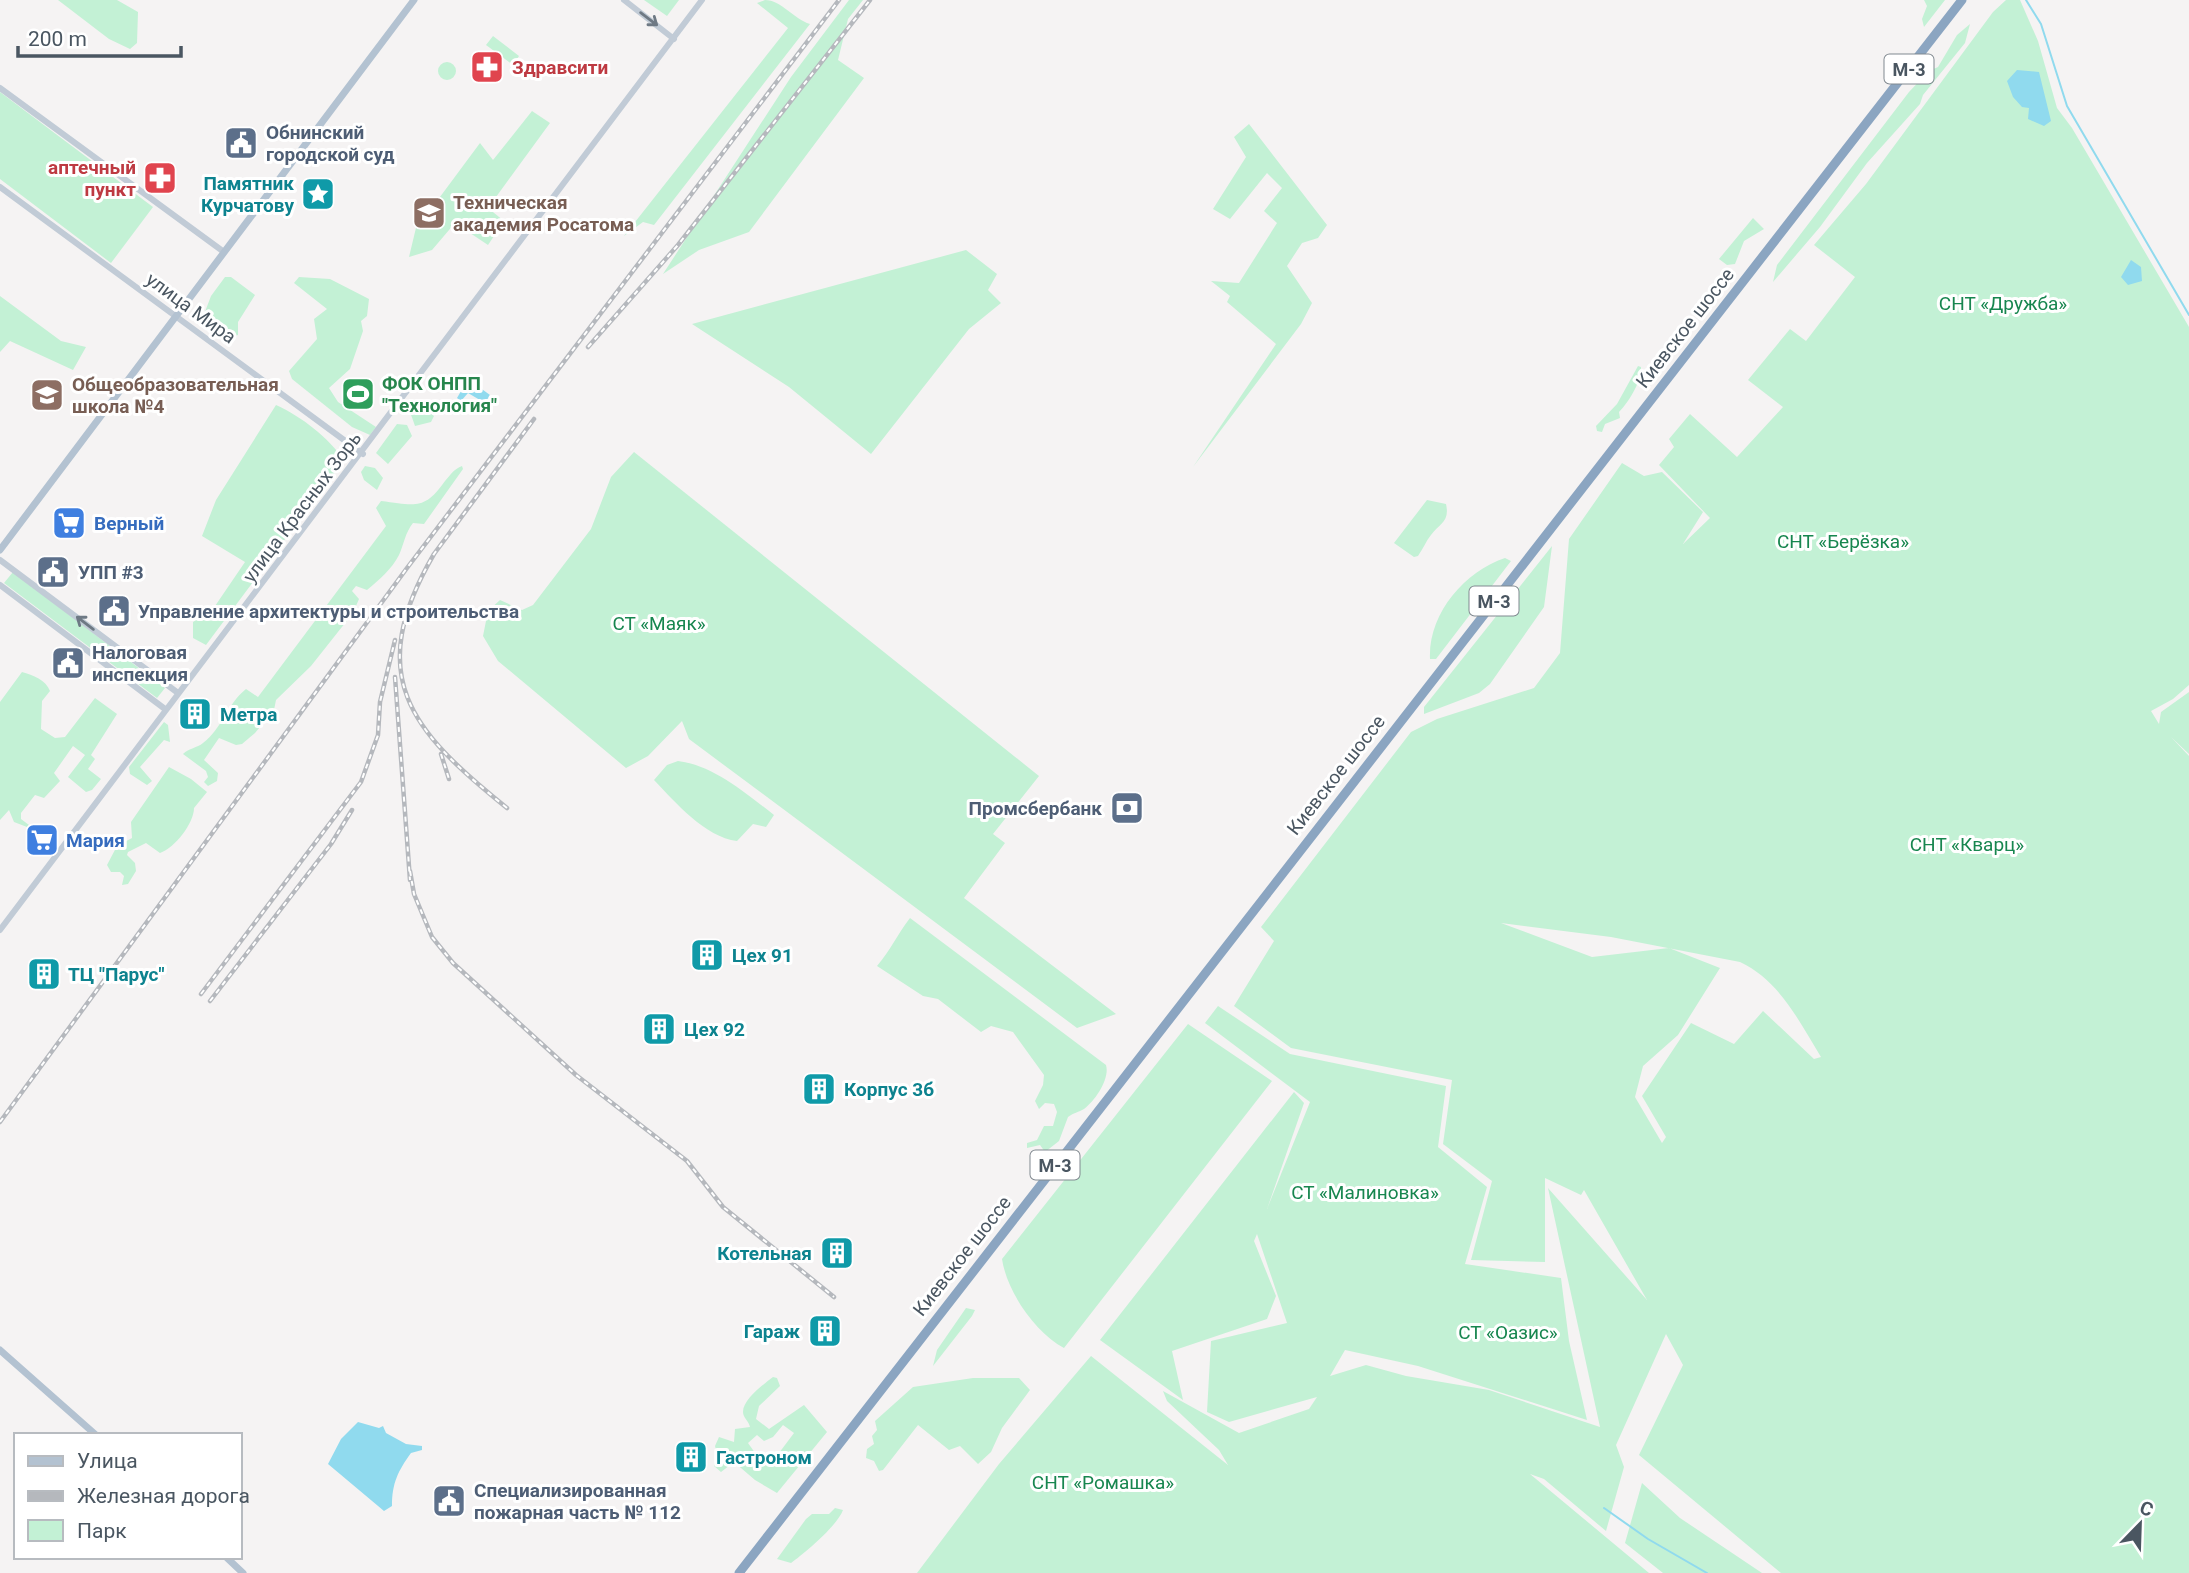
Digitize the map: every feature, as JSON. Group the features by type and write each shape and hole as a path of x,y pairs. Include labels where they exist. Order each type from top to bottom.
{"highway":[{"name":"Киевское шоссе","path":"739,1573 1962,0"}],"main road":[{"path":"0,550 414,0"},
{"path":"0,1350 94,1433"},
{"path":"228,1559 243,1573"}],"street":[{"path":"624,0 674,39"},
{"name":"улица Красных Зорь","path":"0,930 165,709 363,454 702,0"},
{"path":"0,88 224,253"},
{"name":"улица Мира","path":"0,187 363,454"},
{"path":"0,560 178,693"},
{"path":"0,586 165,709"}],"green space":[{"path":"58,0 117,0 138,12 137,43 130,49 109,39"},
{"path":"644,0 679,0 667,16"},
{"path":"765,0 777,3 810,24 654,225 643,222 624,236 788,28 757,3"},
{"path":"849,0 863,0 848,19 838,60 864,78 749,232 699,250 663,274 791,77"},
{"path":"1924,0 1945,0 1924,27 1922,19 1927,6"},
{"path":"2006,0 2020,0 2038,41 2057,108 2072,128 2189,327 2189,685 2173,699 2151,711 2159,724 2161,712 2189,692 2189,754 2171,737 2189,756 2189,1573 1781,1573 1639,1455 1683,1365 1666,1334 1616,1445 1624,1467 1606,1531 1544,1479 1530,1474 1649,1573 917,1573 999,1464 1091,1356 1228,1465 1219,1450 1167,1401 1163,1391 1239,1433 1309,1409 1317,1397 1229,1422 1207,1412 1211,1341 1287,1323 1257,1234 1254,1241 1276,1296 1267,1319 1172,1351 1183,1400 1100,1340 1294,1092 1304,1103 1267,1209 1310,1102 1205,1023 1218,1006 1290,1054 1446,1086 1438,1147 1487,1187 1465,1264 1561,1278 1569,1341 1587,1420 1418,1366 1345,1350 1330,1376 1366,1365 1406,1376 1489,1390 1600,1427 1548,1188 1647,1300 1584,1190 1581,1195 1545,1178 1545,1262 1471,1260 1492,1181 1443,1144 1452,1080 1291,1048 1234,1006 1274,941 1261,927 1411,732 1437,719 1534,688 1560,653 1569,539 1622,463 1644,476 1662,472 1703,512 1683,544 1710,518 1659,465 1674,447 1669,439 1690,414 1737,457 1783,407 1748,380 1790,329 1806,341 1855,277 1814,245 1866,184 1993,12","holes":["1501,923 1611,937 1668,948 1592,957","1670,948 1740,962 1777,990 1821,1057 1814,1059 1763,1011 1734,1044 1691,1023 1642,1096 1666,1137 1662,1143 1635,1097 1643,1066 1678,1035 1720,968"]},
{"path":"1970,24 1965,43 1923,95 1920,104 1867,163 1820,227 1773,282 1777,265 1909,92 1929,71 1938,67 1957,35"},
{"path":"493,36 519,56 513,65 486,45"},
{"path":"447,62 455,67 456,71 451,79 447,80 439,75 438,71 443,63"},
{"path":"0,92 153,207 111,263 0,179"},
{"path":"532,111 550,123 488,208 504,221 488,245 455,223 432,250 409,257 421,207 434,205 480,143 493,160"},
{"path":"1249,124 1327,225 1318,238 1302,243 1287,266 1312,303 1301,324 1193,467 1276,344 1227,302 1230,296 1211,281 1239,283 1277,223 1264,211 1282,188 1267,173 1230,219 1213,209 1246,157 1234,137"},
{"path":"1753,218 1764,229 1744,241 1735,264 1727,265 1719,259"},
{"path":"966,250 997,274 988,290 1001,303 969,329 871,454 789,387 692,324"},
{"path":"225,277 231,277 255,295 238,322 238,335 231,337 213,328 203,317 211,296"},
{"path":"299,277 330,279 369,299 367,316 361,321 363,331 350,369 329,388 338,402 376,427 370,435 352,427 292,379 289,371 317,339 314,319 327,309 294,283"},
{"path":"0,296 61,341 86,347 73,370 10,341 0,352"},
{"path":"1638,366 1641,367 1641,373 1637,385 1619,412 1620,418 1605,424 1602,432 1597,431 1596,426 1617,404"},
{"path":"276,405 314,428 344,460 206,645 193,638 193,622 213,609 245,562 202,536 216,500"},
{"path":"422,407 434,416 431,422 415,426 409,409"},
{"path":"397,424 407,425 412,436 388,464 376,453"},
{"name":"СТ «Маяк»","path":"634,452 1039,776 993,834 1005,843 964,898 1116,1014 1077,1028 689,739 682,721 648,756 626,768 498,661 483,636 488,611 500,600 522,610 533,605 591,529 611,477"},
{"path":"365,466 375,468 383,478 377,490 364,480 361,472"},
{"path":"462,466 463,469 424,524 413,523 410,527 399,555 389,570 367,590 356,586 352,591 359,599 353,613 311,666 276,700 274,710 255,733 242,744 236,745 219,738 204,760 218,773 217,781 208,786 204,782 208,777 206,771 183,754 210,737 246,689 258,697 386,526 376,508 381,501 411,504 424,502"},
{"path":"1427,500 1446,504 1447,515 1418,556 1414,557 1394,543"},
{"path":"1552,546 1544,607 1490,684 1479,693 1424,714 1424,707"},
{"path":"1505,558 1511,561 1436,659 1430,659 1435,626 1451,597 1476,573"},
{"path":"13,572 165,688 157,698 4,583"},
{"path":"22,672 39,678 50,691 42,701 41,729 55,738 65,737 95,698 117,714 91,755 95,759 88,769 101,779 92,790 86,792 68,777 85,755 73,746 54,773 60,781 44,798 35,795 21,813 21,819 29,825 27,827 14,822 9,810 0,820 0,702"},
{"path":"164,722 168,725 170,742 164,740 140,767 152,781 147,785 130,774 129,767"},
{"path":"678,761 717,774 774,815 766,827 753,824 737,841 713,833 691,817 654,780 667,765"},
{"path":"169,767 207,792 194,808 187,828 172,846 160,853 146,843 128,852 127,855 135,863 136,871 128,884 122,885 124,876 120,872 111,872 107,865 117,846 132,838 131,822"},
{"path":"910,918 1106,1065 1106,1076 1097,1095 1084,1109 1068,1117 1059,1141 1045,1152 1040,1145 1027,1148 1027,1143 1037,1140 1044,1126 1053,1126 1057,1112 1054,1104 1045,1103 1039,1109 1035,1101 1043,1085 1044,1075 1013,1032 991,1026 981,1032 938,999 923,996 877,966"},
{"path":"1188,1024 1272,1081 1064,1348 1043,1332 1024,1310 1010,1285 1002,1259"},
{"path":"966,1308 975,1310 933,1366 937,1350"},
{"path":"773,1377 777,1378 780,1386 759,1406 756,1419 769,1429 804,1405 827,1432 777,1493 755,1480 734,1462 721,1472 714,1466 717,1454 715,1446 719,1437 734,1442 735,1429 750,1427 743,1414 744,1407 750,1397","holes":["783,1425 794,1433 770,1465 758,1457 748,1443 757,1435 764,1441 773,1437"]},
{"path":"973,1378 1019,1378 1030,1390 1002,1428 991,1452 978,1464 960,1446 949,1450 918,1425 883,1470 879,1471 874,1461 866,1458 867,1449 874,1444 872,1436 877,1430 875,1421 913,1387"},
{"path":"1642,1483 1680,1518 1762,1573 1663,1573 1625,1543"},
{"path":"835,1508 843,1510 840,1516 812,1546 791,1563 777,1559 806,1519 812,1514 829,1514"}],"water":[{"path":"2017,70 2039,72 2051,121 2044,126 2028,119 2029,108 2022,107 2013,97 2007,81"},
{"path":"2131,260 2141,267 2142,281 2128,285 2121,277"},
{"path":"468,379 490,395 485,403 468,393 461,401 457,398"},
{"path":"358,1422 379,1428 383,1426 386,1433 406,1444 422,1446 422,1450 411,1453 403,1466 395,1484 392,1506 384,1511 328,1464 341,1439"}],"waterway":[{"path":"2026,0 2041,24 2067,106 2189,315"},
{"path":"1604,1508 1648,1539 1707,1573"}],"railway":[{"path":"0,1122 407,568 839,0"},
{"path":"588,347 678,245 870,0"},
{"path":"507,808 445,753 423,726 408,698 400,667 402,634 413,597 434,554 534,419"},
{"path":"201,994 361,782 378,735 380,702 395,640"},
{"path":"395,677 410,880"},
{"path":"441,754 449,779"},
{"path":"210,1001 331,844 352,810"},
{"path":"410,871 414,894 432,937 453,963 576,1075 687,1161 723,1207 834,1297"}],"place":[{"name":"Здравсити","path":"487,67"},
{"name":"Обнинский городской суд","path":"241,143"},
{"name":"аптечный пункт","path":"160,178"},
{"name":"Памятник Курчатову","path":"318,194"},
{"name":"Техническая академия Росатома","path":"429,213"},
{"name":"ФОК ОНПП \"Технология\"","path":"358,394"},
{"name":"Общеобразовательная школа №4","path":"47,395"},
{"name":"Верный","path":"69,523"},
{"name":"УПП #3","path":"53,572"},
{"name":"Управление архитектуры и строительства","path":"114,611"},
{"name":"Налоговая инспекция","path":"68,663"},
{"name":"Метра","path":"195,714"},
{"name":"Промсбербанк","path":"1127,808"},
{"name":"Мария","path":"42,840"},
{"name":"Цех 91","path":"707,955"},
{"name":"ТЦ \"Парус\"","path":"44,974"},
{"name":"Цех 92","path":"659,1029"},
{"name":"Корпус 3б","path":"819,1089"},
{"name":"Котельная","path":"837,1253"},
{"name":"Гараж","path":"825,1331"},
{"name":"Гастроном","path":"691,1457"},
{"name":"Специализированная пожарная часть № 112","path":"449,1501"}],"park label":[{"name":"СНТ «Дружба»","path":"2003,303"},
{"name":"СНТ «Берёзка»","path":"1843,541"},
{"name":"СНТ «Кварц»","path":"1967,844"},
{"name":"СТ «Малиновка»","path":"1365,1192"},
{"name":"СТ «Оазис»","path":"1508,1332"},
{"name":"СНТ «Ромашка»","path":"1103,1482"}]}
